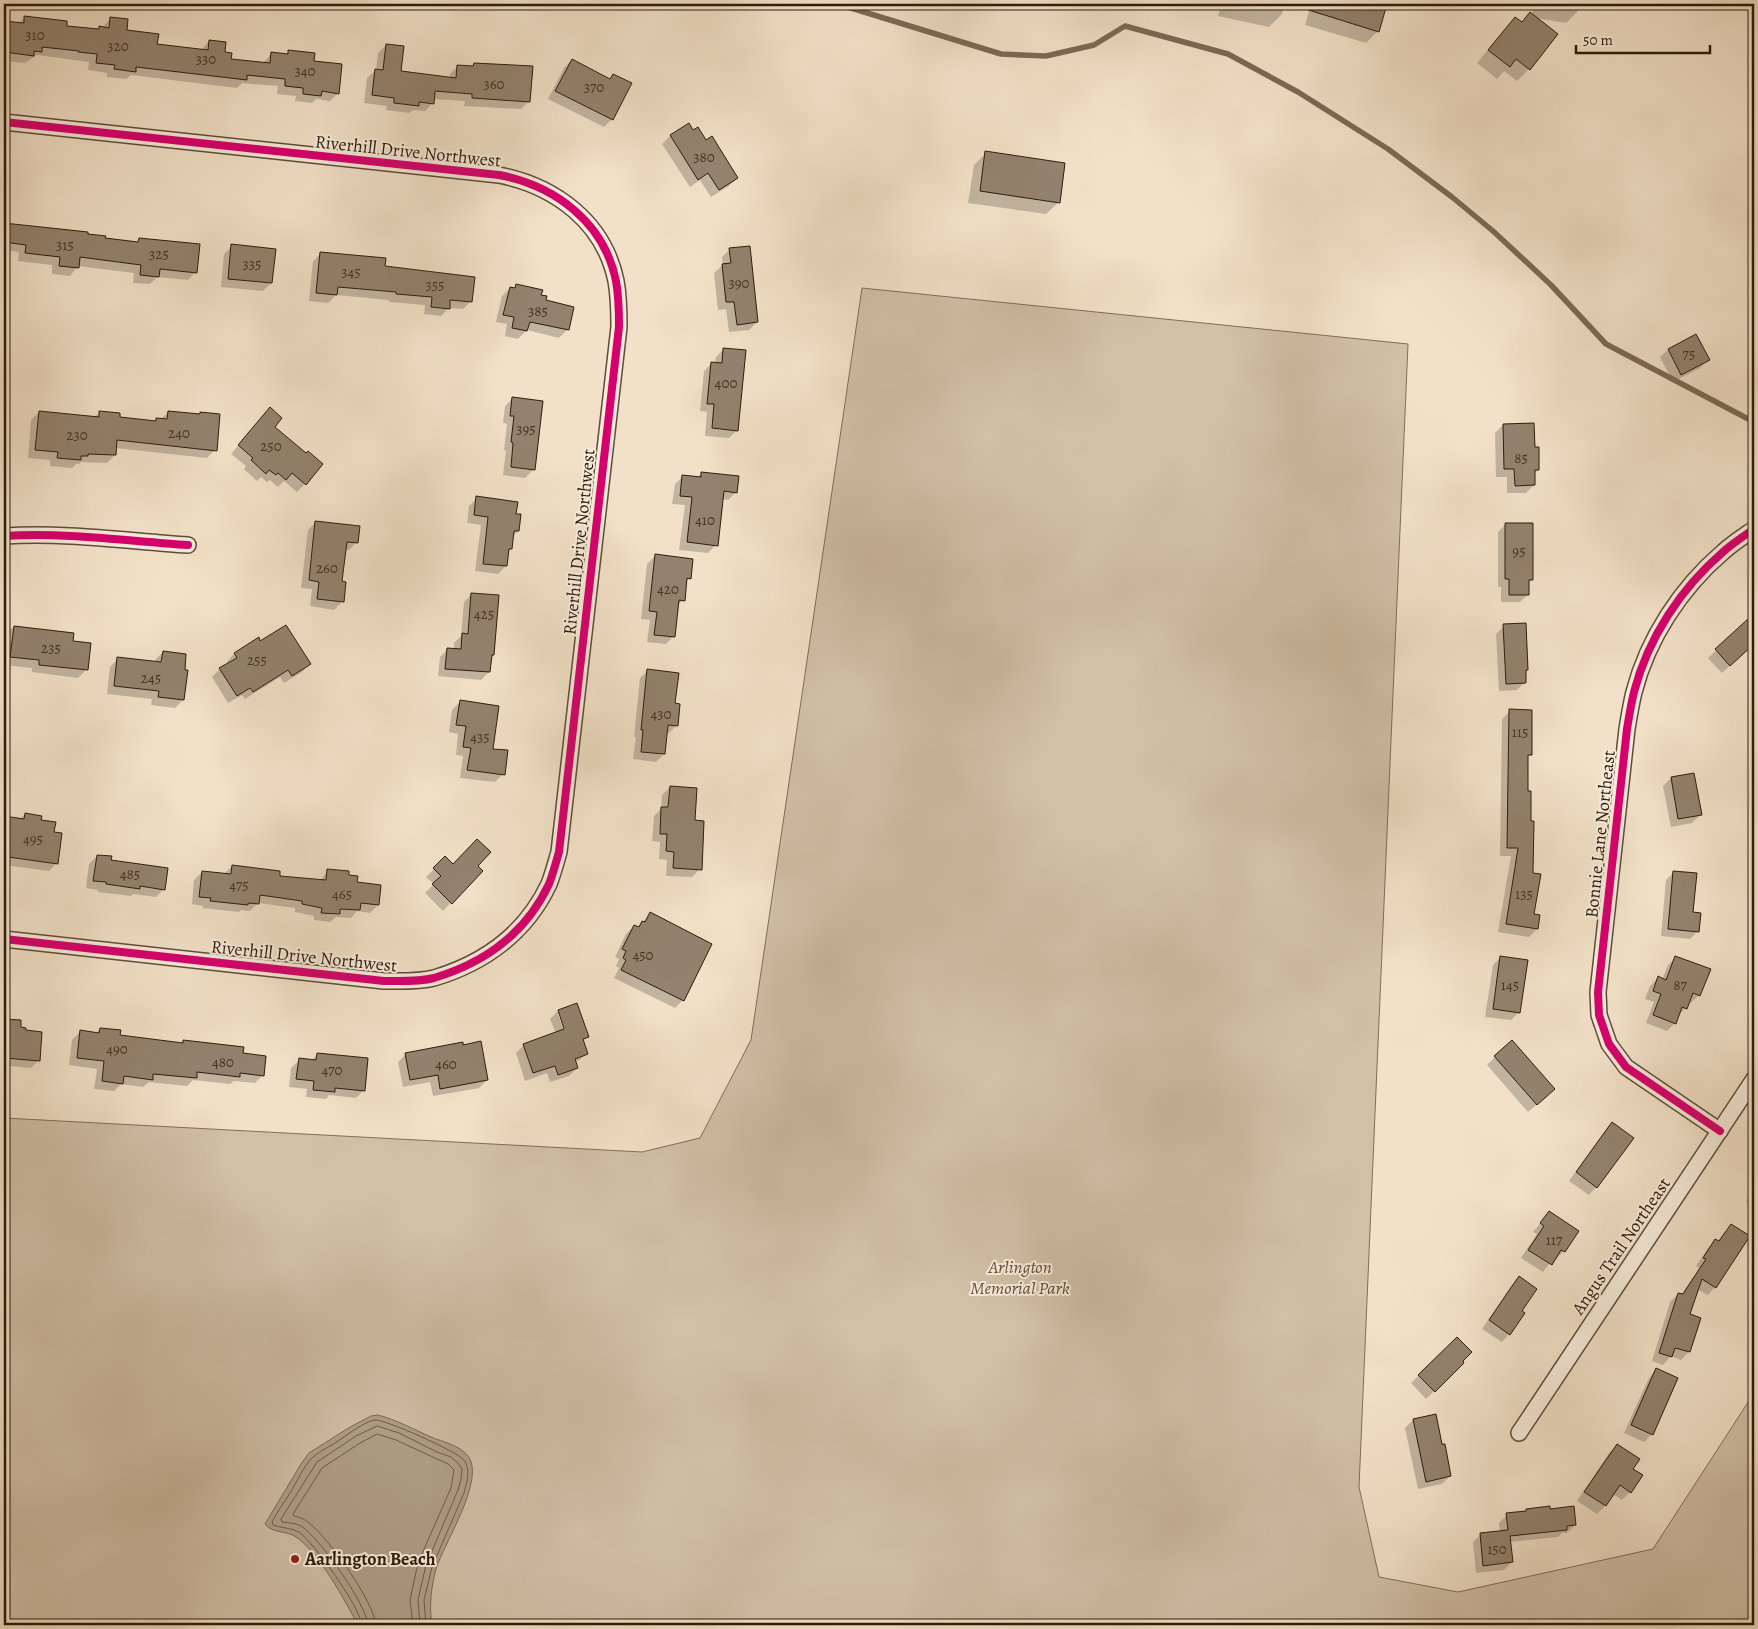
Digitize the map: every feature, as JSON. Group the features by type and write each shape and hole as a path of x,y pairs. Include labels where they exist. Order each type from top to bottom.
{"street":[{"name":"Riverhill Drive Northwest","path":"4,122 499,175 517,179 544,189 564,202 582,218 597,236 608,257 616,280 619,303 619,327 559,852 549,884 530,916 506,941 476,962 433,978 410,981 384,981 4,939"},
{"name":"Bonnie Lane Northeast","path":"1720,1131 1626,1067 1609,1044 1599,1014 1598,992 1626,729 1634,691 1646,655 1672,610 1693,582 1724,551 1754,529"},
{"path":"4,536 72,536 188,545"},
{"name":"Angus Trail Northeast","path":"1519,1433 1754,1080"}],"green space":[{"name":"Arlington Memorial Park","path":"862,288 1408,344 1359,1487 1379,1577 1458,1592 1653,1549 1754,1393 1754,1625 4,1625 4,1118 642,1152 700,1138 751,1040"}],"water":[{"path":"378,1415 456,1446 468,1456 472,1466 472,1480 468,1495 436,1569 431,1597 432,1625 358,1625 331,1578 305,1544 292,1535 272,1529 265,1524 309,1453 350,1427 371,1416"}],"building":[{"path":"1299,4 1387,4 1379,32 1299,7"},
{"path":"1530,12 1558,34 1530,70 1516,59 1510,67 1488,50 1515,17 1522,22"},
{"path":"24,16 67,21 67,26 99,29 99,26 109,28 110,17 128,19 127,30 159,34 157,44 208,50 209,40 226,42 225,52 232,53 231,59 270,63 271,52 288,54 288,50 315,53 314,61 342,64 339,94 322,91 321,96 303,94 303,88 285,86 285,79 247,75 247,80 136,67 136,72 114,69 115,65 96,63 97,54 79,51 42,47 42,52 34,51 34,56 4,52 4,21 24,23"},
{"path":"386,44 404,46 401,71 456,78 457,65 473,66 474,63 533,66 530,102 472,98 472,94 435,91 434,104 419,102 419,106 394,103 394,98 372,95 375,69 383,70"},
{"path":"572,59 610,79 613,74 632,83 613,120 555,91"},
{"path":"689,123 693,130 698,127 706,140 712,136 738,178 719,190 708,173 698,180 670,135"},
{"path":"985,151 1065,163 1060,203 980,191"},
{"path":"4,223 88,232 88,234 106,236 105,238 138,242 139,238 200,244 197,273 160,269 159,277 140,275 141,265 80,257 79,268 59,266 60,257 25,253 26,245 4,242"},
{"path":"231,244 276,249 272,283 228,279"},
{"path":"750,246 758,322 737,325 734,302 726,302 722,264 731,263 729,248"},
{"path":"320,252 386,258 385,266 475,277 472,302 450,300 450,309 431,307 432,297 396,294 396,292 338,287 337,295 316,293"},
{"path":"516,284 543,290 541,295 547,296 546,300 574,307 569,330 530,322 527,331 512,328 514,317 503,315 510,287 515,288"},
{"path":"1696,334 1710,360 1681,375 1668,349"},
{"path":"723,348 746,350 738,431 712,428 714,404 707,404 711,362 722,363"},
{"path":"512,397 543,401 535,470 511,467 514,416 510,416"},
{"path":"270,407 282,418 275,427 306,453 308,451 323,464 306,485 292,473 286,480 278,473 276,475 269,470 266,474 251,460 253,458 238,445"},
{"path":"39,411 99,417 99,411 120,413 120,417 156,421 156,418 167,419 168,411 220,414 217,451 117,440 116,455 88,454 88,456 81,456 81,460 57,458 58,452 35,450"},
{"path":"1534,423 1535,447 1539,447 1539,470 1535,470 1535,485 1515,486 1514,469 1504,469 1503,424"},
{"path":"701,472 739,476 737,493 724,491 718,546 687,542 692,497 680,496 682,475 701,477"},
{"path":"476,496 518,502 516,514 521,514 519,531 514,531 512,549 509,549 507,566 483,564 488,517 474,515"},
{"path":"315,521 360,526 358,543 347,542 342,581 346,582 344,602 317,599 319,582 309,580"},
{"path":"1505,523 1533,523 1533,580 1529,580 1529,595 1509,595 1509,579 1505,579"},
{"path":"655,554 693,559 691,579 687,578 685,601 679,600 675,637 654,635 657,612 649,611"},
{"path":"471,593 499,595 494,655 492,655 490,672 445,669 447,648 461,649 462,633 468,634"},
{"path":"1748,619 1754,626 1754,644 1730,666 1715,649"},
{"path":"1526,623 1528,670 1526,670 1526,683 1506,684 1503,624"},
{"path":"286,625 311,664 292,676 288,670 253,692 250,688 237,696 219,668 237,658 234,653 259,637 260,641"},
{"path":"14,626 74,633 73,641 91,643 88,670 39,665 39,660 10,657"},
{"path":"163,651 186,654 185,670 188,670 184,700 158,697 159,691 114,686 117,657 161,662"},
{"path":"647,669 679,673 675,703 680,704 678,726 668,725 665,754 641,752 643,730 641,730"},
{"path":"460,700 499,706 493,749 508,750 505,775 467,770 471,748 463,747 466,726 456,725"},
{"path":"1509,709 1532,710 1532,755 1528,755 1528,791 1531,791 1531,821 1534,821 1533,873 1541,874 1534,914 1540,915 1538,929 1506,924 1518,848 1507,848"},
{"path":"1694,773 1702,815 1678,819 1671,777"},
{"path":"670,786 697,788 695,820 704,821 702,870 673,868 674,852 666,851 667,834 660,834 661,807 668,807"},
{"path":"25,813 42,816 41,820 56,822 54,832 62,833 58,864 8,857 10,846 4,846 4,816 24,819"},
{"path":"477,839 491,852 478,866 483,871 452,904 432,884 441,876 433,868 445,856 453,864"},
{"path":"97,855 112,856 111,860 168,868 165,890 140,886 140,889 93,881"},
{"path":"232,865 280,871 280,876 326,880 327,869 349,871 349,875 358,876 357,882 381,885 379,905 361,903 360,910 340,909 340,914 321,913 322,908 302,904 302,901 260,895 259,904 248,903 248,905 210,901 211,898 199,897 202,871 231,874"},
{"path":"1673,871 1697,873 1693,912 1701,913 1699,932 1668,929"},
{"path":"650,912 712,944 684,1001 621,970 626,960 623,958 626,951 622,949 634,925 639,927 642,921 645,922"},
{"path":"1500,956 1528,960 1520,1013 1493,1009"},
{"path":"1675,956 1711,969 1700,996 1693,993 1687,1009 1682,1007 1676,1024 1653,1015 1661,994 1653,991 1658,976 1666,980"},
{"path":"577,1003 589,1037 583,1039 588,1054 575,1059 578,1068 558,1075 555,1066 533,1073 523,1044 564,1029 558,1010"},
{"path":"4,1019 21,1020 21,1027 26,1028 26,1030 42,1032 40,1061 4,1058"},
{"path":"100,1028 121,1030 120,1035 183,1043 183,1040 244,1047 243,1053 266,1056 264,1076 240,1073 240,1077 197,1072 197,1078 153,1074 153,1080 124,1076 123,1084 102,1081 104,1061 77,1058 80,1030 99,1033"},
{"path":"1512,1040 1555,1089 1537,1105 1494,1056"},
{"path":"481,1041 488,1080 440,1089 438,1075 410,1080 405,1053 463,1042 463,1045"},
{"path":"317,1053 368,1058 365,1091 335,1088 335,1092 313,1090 314,1081 296,1079 299,1058 316,1060"},
{"path":"1612,1122 1634,1138 1597,1188 1576,1172"},
{"path":"1549,1211 1579,1231 1565,1252 1561,1250 1552,1265 1528,1250 1544,1226 1540,1223"},
{"path":"1731,1224 1750,1236 1716,1288 1702,1279 1690,1314 1701,1318 1690,1352 1675,1348 1672,1357 1659,1353 1678,1293 1683,1294 1706,1259 1703,1258 1715,1239 1719,1241"},
{"path":"1519,1276 1537,1289 1522,1311 1525,1313 1510,1335 1489,1320"},
{"path":"1457,1337 1472,1352 1463,1361 1464,1363 1435,1392 1418,1375"},
{"path":"1656,1368 1678,1378 1653,1435 1631,1425"},
{"path":"1436,1414 1442,1444 1445,1444 1451,1476 1426,1482 1413,1419"},
{"path":"1617,1444 1640,1459 1633,1469 1643,1475 1631,1493 1620,1485 1606,1506 1584,1492"},
{"path":"1550,1506 1550,1509 1574,1506 1576,1525 1567,1526 1567,1530 1510,1536 1513,1562 1483,1566 1480,1533 1508,1530 1506,1513"}],"waterway":[{"path":"838,4 1001,54 1046,56 1094,45 1125,26 1228,54 1298,92 1388,149 1452,197 1493,231 1551,285 1606,344 1754,422"}],"cycle path":[{"path":"4,122 499,175 520,180 539,188 574,210 601,241 610,260 616,281 619,327 559,852 549,884 540,901 516,931 502,944 470,964 434,978 416,981 384,981 4,939"},
{"path":"1720,1131 1626,1067 1609,1044 1599,1015 1598,992 1627,729 1640,672 1657,633 1693,581 1731,546 1754,529"},
{"path":"4,536 73,536 188,545"}],"place":[{"name":"Aarlington Beach","path":"295,1559"}]}
